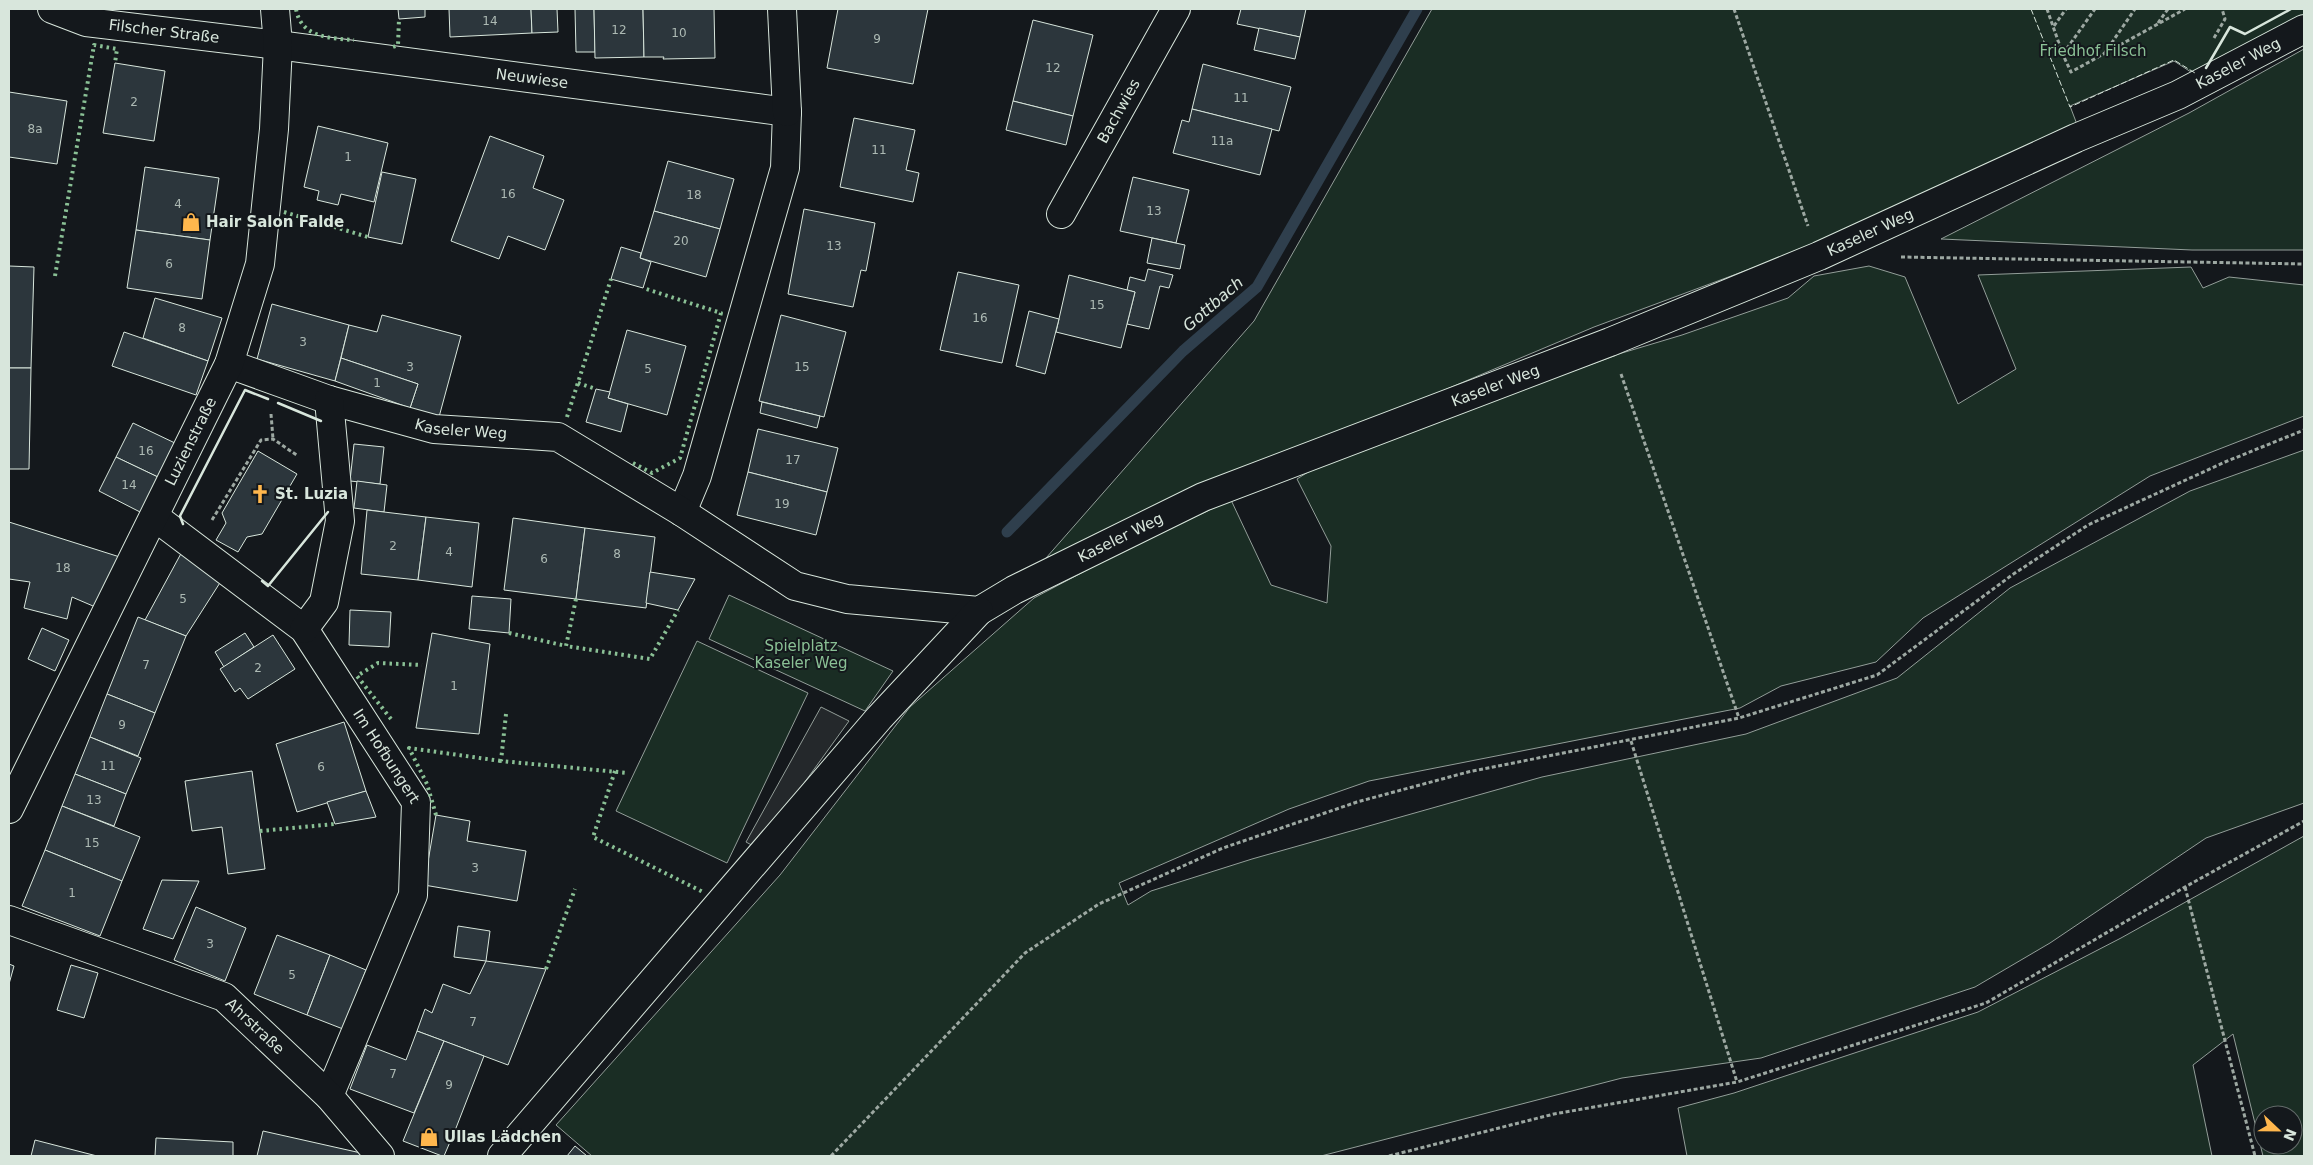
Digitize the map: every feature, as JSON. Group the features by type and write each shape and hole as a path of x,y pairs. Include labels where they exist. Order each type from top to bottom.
{"street":[{"name":"Filscher Straße","path":"52,9 86,22 278,45"},
{"name":"Luzienstraße","path":"9,809 229,364 260,264 274,130 278,45 275,9"},
{"path":"682,512 697,476 785,168 787,112 782,9"},
{"name":"Bachwies","path":"1061,214 1176,9"},
{"name":"Kaseler Weg","path":"229,364 329,400 434,429 558,437 682,512 795,586 847,599 979,610 1014,590 1202,497 1610,342 1819,256 2076,138 2178,95 2304,29"},
{"name":"Neuwiese","path":"278,45 787,112"},
{"path":"304,629 324,602 340,521 329,400"},
{"name":"Im Hofbungert","path":"155,517 304,629 416,802 413,895 329,1096"},
{"path":"502,1156 879,718 979,610"},
{"name":"Ahrstraße","path":"9,920 224,997 329,1096 380,1156"}],"path":[{"path":"1734,9 1819,256"},
{"path":"2047,9 2071,72 2185,9"},
{"path":"2054,26 2066,9"},
{"path":"2063,55 2095,9"},
{"path":"2103,55 2135,9"},
{"path":"2157,25 2168,9"},
{"path":"1898,257 2292,262 2304,264"},
{"path":"1610,342 1739,718"},
{"path":"831,1156 910,1076 1025,953 1099,904 1223,848 1357,802 1468,772 1739,718 1877,675 2012,575 2088,524 2225,462 2304,430"},
{"path":"210,523 260,440 273,439 298,456"},
{"path":"1631,741 1737,1082"},
{"path":"1389,1156 1554,1114 1737,1082 1986,1003 2185,887 2304,821"},
{"path":"2185,887 2256,1156"}],"green space":[{"name":"Friedhof Filsch","path":"1432,9 2304,9 2304,18 2194,74 2174,61 2070,106 2078,127 1879,221 1594,327 1046,558 1254,321"},
{"path":"2304,49 2304,250 2192,250 1941,239 2189,113"},
{"path":"1869,266 1905,277 1958,404 2016,369 1978,275 2191,267 2203,288 2229,277 2304,285 2304,416 2150,476 1923,618 1876,662 1781,686 1740,708 1369,781 1289,809 1119,883 1128,905 1151,891 1252,859 1542,777 1746,734 1897,678 2010,588 2190,491 2304,450 2304,803 2206,838 2050,943 1975,987 1761,1058 1622,1078 1321,1156 592,1156 556,1125 780,875 910,707 1034,598 1132,546 1231,500 1271,585 1327,603 1331,546 1297,479 1324,462 1622,353 1682,335 1788,298 1814,276"},
{"name":"Spielplatz Kaseler Weg","path":"729,595 893,671 865,711 709,639"},
{"path":"697,641 808,693 727,863 616,811"},
{"path":"2304,836 2304,1156 2263,1156 2303,1155 2303,1105 2253,1105 2253,1115 2233,1034 2193,1065 2212,1156 1687,1156 1678,1108 1734,1093 1978,1012 2121,938"}],"shaded area":[{"path":"821,707 849,721 757,848 746,842"}],"building":[{"path":"398,9 425,9 425,17 399,19"},
{"path":"449,9 531,9 532,33 450,37"},
{"path":"531,9 557,9 558,32 532,33"},
{"path":"575,9 594,9 595,52 576,52"},
{"path":"594,9 643,9 644,57 595,58"},
{"path":"643,9 714,9 715,58 663,59 664,57 644,57"},
{"path":"838,9 928,9 913,84 827,68"},
{"path":"1241,9 1306,9 1300,37 1237,24"},
{"path":"1033,20 1093,35 1073,116 1013,101"},
{"path":"1259,28 1300,37 1295,59 1254,50"},
{"path":"115,63 165,71 154,141 103,133"},
{"path":"1203,64 1291,87 1279,131 1192,109"},
{"path":"9,92 67,101 57,164 9,157"},
{"path":"1013,101 1073,116 1066,145 1006,130"},
{"path":"1192,109 1272,129 1260,175 1173,153 1182,120 1189,122"},
{"path":"854,118 915,130 906,170 919,173 913,202 840,187"},
{"path":"318,126 388,143 374,202 341,194 338,205 317,200 319,191 304,187"},
{"path":"490,136 544,156 533,188 564,200 545,250 508,236 499,259 451,241"},
{"path":"668,161 734,179 720,229 654,211"},
{"path":"145,167 219,178 210,240 136,230"},
{"path":"382,172 416,179 402,244 368,237"},
{"path":"1133,177 1189,190 1176,243 1120,231"},
{"path":"804,209 875,223 866,271 861,270 853,307 788,294"},
{"path":"654,211 720,229 706,277 640,258"},
{"path":"136,230 210,240 202,299 127,288"},
{"path":"1152,238 1185,245 1180,269 1147,263"},
{"path":"621,247 641,253 640,258 651,262 643,288 611,279"},
{"path":"9,266 34,267 31,368 9,368"},
{"path":"1148,269 1173,275 1169,288 1160,286 1149,329 1127,324 1135,292 1127,290 1130,277 1145,281"},
{"path":"958,272 1019,285 1002,363 940,350"},
{"path":"1069,275 1135,292 1121,348 1056,332"},
{"path":"155,298 222,318 208,361 143,338"},
{"path":"272,304 349,325 335,381 257,359"},
{"path":"1029,311 1059,319 1045,374 1016,366"},
{"path":"382,315 461,336 439,417 410,408 418,384 341,358 349,325 377,332"},
{"path":"781,315 846,332 824,417 759,401"},
{"path":"627,330 686,346 667,415 608,398"},
{"path":"124,332 208,361 196,395 112,366"},
{"path":"341,358 418,384 410,408 335,381"},
{"path":"9,368 31,368 29,469 9,469"},
{"path":"596,389 610,392 608,398 628,404 621,432 586,422"},
{"path":"762,402 820,416 817,428 760,413"},
{"path":"133,423 177,444 160,478 116,457"},
{"path":"758,429 838,448 827,492 748,472"},
{"path":"354,444 384,447 380,484 350,481"},
{"name":"St. Luzia","path":"258,451 297,474 262,534 247,537 238,552 216,540 226,523 222,513"},
{"path":"116,457 160,478 142,513 99,491"},
{"path":"748,472 827,492 816,535 737,515"},
{"path":"357,481 387,485 384,512 354,508"},
{"path":"367,510 426,517 418,580 361,574"},
{"path":"426,517 479,523 472,587 418,580"},
{"path":"513,518 585,528 576,599 504,590"},
{"path":"9,522 123,558 100,609 72,597 67,619 24,608 30,582 9,579"},
{"path":"585,528 655,537 646,608 576,599"},
{"path":"184,548 223,578 186,636 145,620"},
{"path":"650,572 695,579 678,610 646,603"},
{"path":"472,596 511,599 509,633 469,629"},
{"path":"350,610 391,612 389,647 349,645"},
{"path":"138,617 186,636 155,713 107,694"},
{"path":"42,628 69,640 55,671 28,659"},
{"path":"245,633 254,647 224,667 215,652"},
{"path":"432,633 490,644 479,734 416,728"},
{"path":"273,635 295,669 248,699 240,688 235,692 220,669"},
{"path":"107,694 155,713 138,756 90,737"},
{"path":"344,722 366,791 297,812 276,744"},
{"path":"90,737 141,758 126,794 75,774"},
{"path":"252,771 265,869 228,874 222,827 192,831 185,781"},
{"path":"75,774 126,794 114,826 62,806"},
{"path":"366,791 376,817 335,824 327,802"},
{"path":"62,806 140,837 122,881 45,850"},
{"path":"436,815 470,821 467,841 526,851 517,901 424,885"},
{"path":"45,850 122,881 100,936 22,906"},
{"path":"162,880 199,881 173,939 143,929"},
{"path":"196,907 246,928 225,981 174,960"},
{"path":"458,926 490,931 486,961 454,957"},
{"path":"277,935 330,955 307,1015 254,994"},
{"path":"330,955 366,970 343,1029 307,1015"},
{"path":"486,961 546,969 508,1065 417,1031 425,1009 432,1013 443,984 470,994"},
{"path":"9,964 14,966 9,984"},
{"path":"71,965 98,973 84,1018 57,1010"},
{"path":"417,1031 444,1041 414,1113 350,1089 367,1045 406,1060"},
{"path":"444,1041 484,1056 456,1128 444,1156 442,1156 403,1141"},
{"path":"263,1131 361,1153 360,1156 257,1156"},
{"path":"156,1138 233,1142 233,1156 155,1156"},
{"path":"35,1140 97,1156 31,1156"},
{"path":"575,1146 587,1156 567,1156"}],"waterway":[{"name":"Gottbach","path":"1007,532 1183,351 1257,287 1417,9"}],"hedge":[{"path":"296,9 299,19 310,31 326,37 354,40"},
{"path":"393,47 398,45 399,19"},
{"path":"55,276 94,45 117,49 115,63"},
{"path":"284,212 368,237"},
{"path":"567,417 611,279"},
{"path":"633,463 652,473 680,458 721,313 643,288"},
{"path":"578,383 596,389"},
{"path":"576,599 566,646 650,659 678,610"},
{"path":"509,633 566,646"},
{"path":"391,719 357,676 378,663 422,665"},
{"path":"506,714 501,761 628,773"},
{"path":"436,815 427,784 409,748 501,761"},
{"path":"615,771 593,837 705,893"},
{"path":"260,831 335,824"},
{"path":"546,969 575,889"}],"fence":[{"path":"2031,9 2070,107 2174,60 2195,73"}],"wall":[{"path":"2206,68 2230,27 2245,34 2291,9"},
{"path":"183,524 180,516 245,390 268,399"},
{"path":"278,403 321,421"},
{"path":"262,581 268,586 328,512"}],"place":[{"name":"Hair Salon Falde","path":"191,222"},
{"name":"St. Luzia","path":"260,494"},
{"name":"Ullas Lädchen","path":"429,1137"}]}
